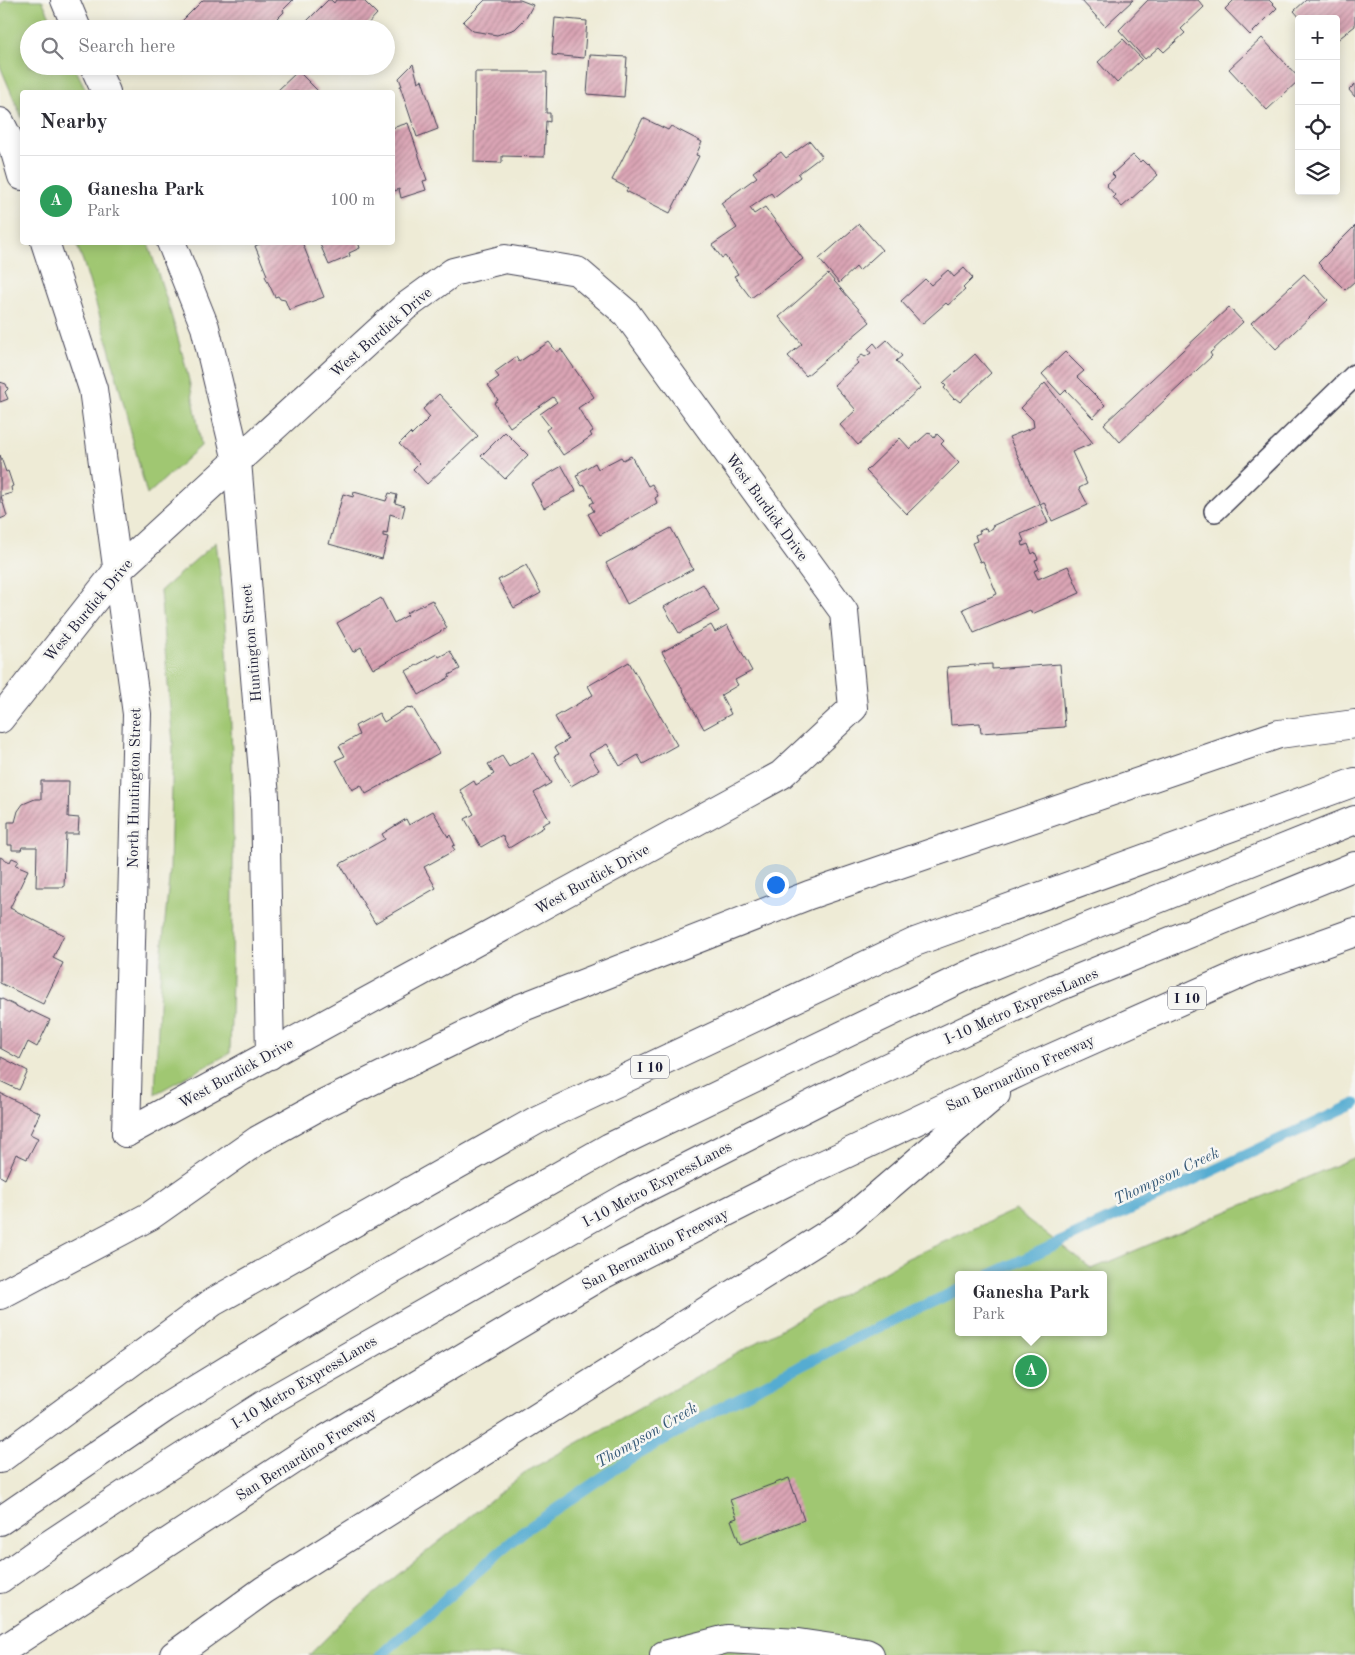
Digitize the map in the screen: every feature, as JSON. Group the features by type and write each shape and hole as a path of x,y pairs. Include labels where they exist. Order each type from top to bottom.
{"main road":[{"path":"65,0 73,20"},
{"path":"98,75 105,90"},
{"path":"0,122 15,152 20,169"},
{"name":"North Huntington Street","path":"45,245 93,389 137,714 126,1133"},
{"name":"Huntington Street","path":"172,245 204,327 237,461 265,797 270,1055"},
{"name":"West Burdick Drive","path":"0,720 117,571 405,307 453,272 505,259 577,272 626,313 844,612 853,708 781,775 126,1133"},
{"path":"0,1295 150,1216 258,1140 518,1009 809,895 1279,734 1355,724"},
{"name":"I 10","path":"0,1459 213,1302 537,1120 915,942 1355,782"},
{"path":"0,1521 165,1408 378,1278 610,1147 968,974 1355,820"},
{"name":"I-10 Metro ExpressLanes","path":"0,1579 139,1485 268,1402 626,1198 856,1082 1053,989 1355,866"},
{"name":"San Bernardino Freeway","path":"0,1652 321,1442 600,1276 786,1182 1022,1071 1254,968 1355,932"},
{"path":"174,1655 264,1590 848,1222 1022,1071"},
{"path":"664,1655 727,1639 798,1643 870,1655"}],"lane":[{"path":"1215,511 1355,375"}],"green space":[{"path":"5,0 42,0 52,20 20,20 20,75 78,75 86,90 20,90 20,113 0,66 0,5"},
{"path":"77,245 149,245 186,368 201,446 147,495 107,340"},
{"path":"216,542 227,650 232,758 233,905 230,1053 155,1094 161,961 170,870 173,743 160,591"},
{"path":"1355,1157 1355,1655 309,1655 358,1607 524,1473 908,1258 1015,1210 1092,1269"}],"building":[{"path":"203,0 293,0 276,20 183,20"},
{"path":"328,0 334,3 336,0 363,0 377,14 371,20 308,20"},
{"path":"485,0 520,0 533,5 526,18 515,29 497,35 473,31 463,22"},
{"path":"1081,0 1133,0 1105,26"},
{"path":"1148,0 1198,0 1204,7 1181,29 1185,33 1164,52 1159,47 1145,59 1119,30"},
{"path":"1234,0 1269,0 1277,8 1250,35 1225,9"},
{"path":"1306,0 1355,0 1355,26 1340,38 1340,15 1298,15 1294,11"},
{"path":"555,18 587,21 584,58 552,55"},
{"path":"1262,38 1295,74 1295,84 1267,110 1229,69"},
{"path":"1123,39 1142,59 1117,83 1098,62"},
{"path":"590,55 627,57 624,97 587,94"},
{"path":"413,64 418,82 422,80 438,129 417,137 399,78"},
{"path":"475,72 547,72 546,113 550,113 550,122 546,121 544,157 502,156 502,163 474,162"},
{"path":"294,75 302,75 317,90 278,90"},
{"path":"1355,84 1355,97 1349,90"},
{"path":"643,118 668,130 671,126 702,142 696,155 699,156 670,213 626,191 628,188 612,180"},
{"path":"408,123 427,180 423,181 426,190 401,198 399,189 395,191 395,127"},
{"path":"810,141 822,156 798,174 800,177 774,197 771,193 750,208 754,214 765,207 803,259 751,298 734,276 738,274 725,256 722,258 712,245 737,228 721,203 757,177 753,172 781,152 786,158"},
{"path":"1133,155 1140,162 1142,160 1148,164 1158,175 1122,207 1106,185 1115,177 1112,174"},
{"path":"859,224 882,250 859,271 856,267 839,283 819,259"},
{"path":"1355,226 1355,281 1345,290 1318,263"},
{"path":"303,245 324,297 289,310 285,300 280,299 278,296 275,297 265,276 267,275 255,246"},
{"path":"320,245 359,245 360,248 349,253 350,256 329,265"},
{"path":"964,268 973,278 963,288 965,290 948,305 946,303 922,324 901,301 925,279 931,285 948,270 954,277"},
{"path":"828,274 870,322 806,376 788,356 802,344 779,317"},
{"path":"1304,274 1328,300 1276,349 1251,323"},
{"path":"1229,307 1243,322 1210,353 1212,356 1120,442 1104,424"},
{"path":"887,340 902,356 896,361 920,388 858,445 840,425 856,410 834,385 858,363 856,360 862,355 865,357 871,353 868,349 874,343 878,348"},
{"path":"549,342 557,352 561,349 594,397 578,408 593,431 590,433 592,436 563,455 546,430 550,427 540,414 557,402 553,397 510,427 494,403 498,400 488,385 499,377 495,372 516,357 519,362"},
{"path":"1065,352 1084,371 1077,377 1105,405 1093,418 1066,390 1061,395 1042,374"},
{"path":"975,354 991,373 960,402 954,399 944,388 946,386 943,383"},
{"path":"0,382 6,384 8,389 5,392 8,399 0,402"},
{"path":"1045,383 1093,443 1072,452 1087,484 1079,488 1088,505 1052,521 1044,502 1040,504 1009,437 1034,427 1033,420 1021,408"},
{"path":"439,394 478,436 427,484 413,469 419,463 399,444 410,433 412,435 430,417 423,409"},
{"path":"505,432 528,455 505,479 481,456"},
{"path":"929,432 934,438 937,434 944,441 941,444 959,463 907,514 866,471 900,438 910,449"},
{"path":"0,455 13,486 11,487 12,493 1,496 7,516 0,519"},
{"path":"631,456 648,486 652,484 658,496 655,498 657,503 600,535 588,514 594,511 590,504 594,502 585,485 582,486 576,476 595,463 598,469 621,457 623,460"},
{"path":"562,466 576,491 544,508 531,484"},
{"path":"354,492 386,501 389,493 397,495 395,503 405,506 402,518 390,514 387,534 383,533 383,536 388,537 382,559 329,544 343,494 353,497"},
{"path":"1040,504 1048,523 1021,534 1024,541 1022,542 1023,546 1028,544 1032,554 1035,552 1038,559 1035,560 1039,569 1034,571 1038,579 1068,566 1080,593 1032,614 1030,610 974,633 963,609 997,594 983,561 980,562 972,543 977,541 975,535 980,533 979,531 986,528 987,531 993,528 992,526"},
{"path":"671,528 693,569 627,604 606,563"},
{"path":"526,565 541,593 514,608 498,580"},
{"path":"703,584 719,611 679,633 664,607"},
{"path":"381,598 394,623 408,615 406,613 432,600 447,628 373,669 361,647 353,652 337,623"},
{"path":"711,625 715,632 727,625 752,671 735,680 738,685 721,695 731,714 704,729 662,652"},
{"path":"450,651 460,669 419,695 406,671 437,654 439,657"},
{"path":"629,662 677,745 643,764 638,755 620,766 607,744 589,754 599,770 571,786 554,756 559,754 555,747 568,740 555,717 593,695 588,686"},
{"path":"992,664 992,669 1060,664 1065,727 981,733 980,723 951,725 947,667"},
{"path":"408,707 410,709 413,708 439,753 366,794 361,785 352,790 336,760 345,756 339,746 359,735 355,726 379,713 384,722"},
{"path":"533,753 551,783 534,793 550,821 542,825 544,827 509,848 502,835 481,847 465,819 474,814 460,790 474,781 476,785 494,774 488,764 502,756 509,767"},
{"path":"41,781 69,781 68,817 79,818 78,834 66,834 64,887 36,887 37,847 22,847 21,850 12,850 12,845 8,845 8,822 15,822 18,811 23,804 35,799 41,799"},
{"path":"433,811 448,837 450,835 455,845 452,846 455,850 424,867 436,888 375,923 340,864 385,839 382,834 406,819 409,825"},
{"path":"0,857 10,862 12,858 19,861 16,865 28,870 10,908 64,935 53,958 63,963 43,1004 0,983"},
{"path":"0,998 30,1013 31,1011 50,1020 37,1047 28,1042 20,1059 0,1048"},
{"path":"1,1057 28,1071 19,1090 0,1081"},
{"path":"0,1093 40,1113 30,1134 38,1138 27,1159 16,1154 5,1179 0,1176"},
{"path":"789,1478 804,1520 740,1544 731,1520 737,1518 730,1500"}],"waterway":[{"name":"Thompson Creek","path":"999,1271 1355,1104"},
{"name":"Thompson Creek","path":"381,1655 524,1531 629,1459 720,1408 847,1342 955,1291"}],"place":[{"name":"Ganesha Park","path":"1031,1371"}]}
